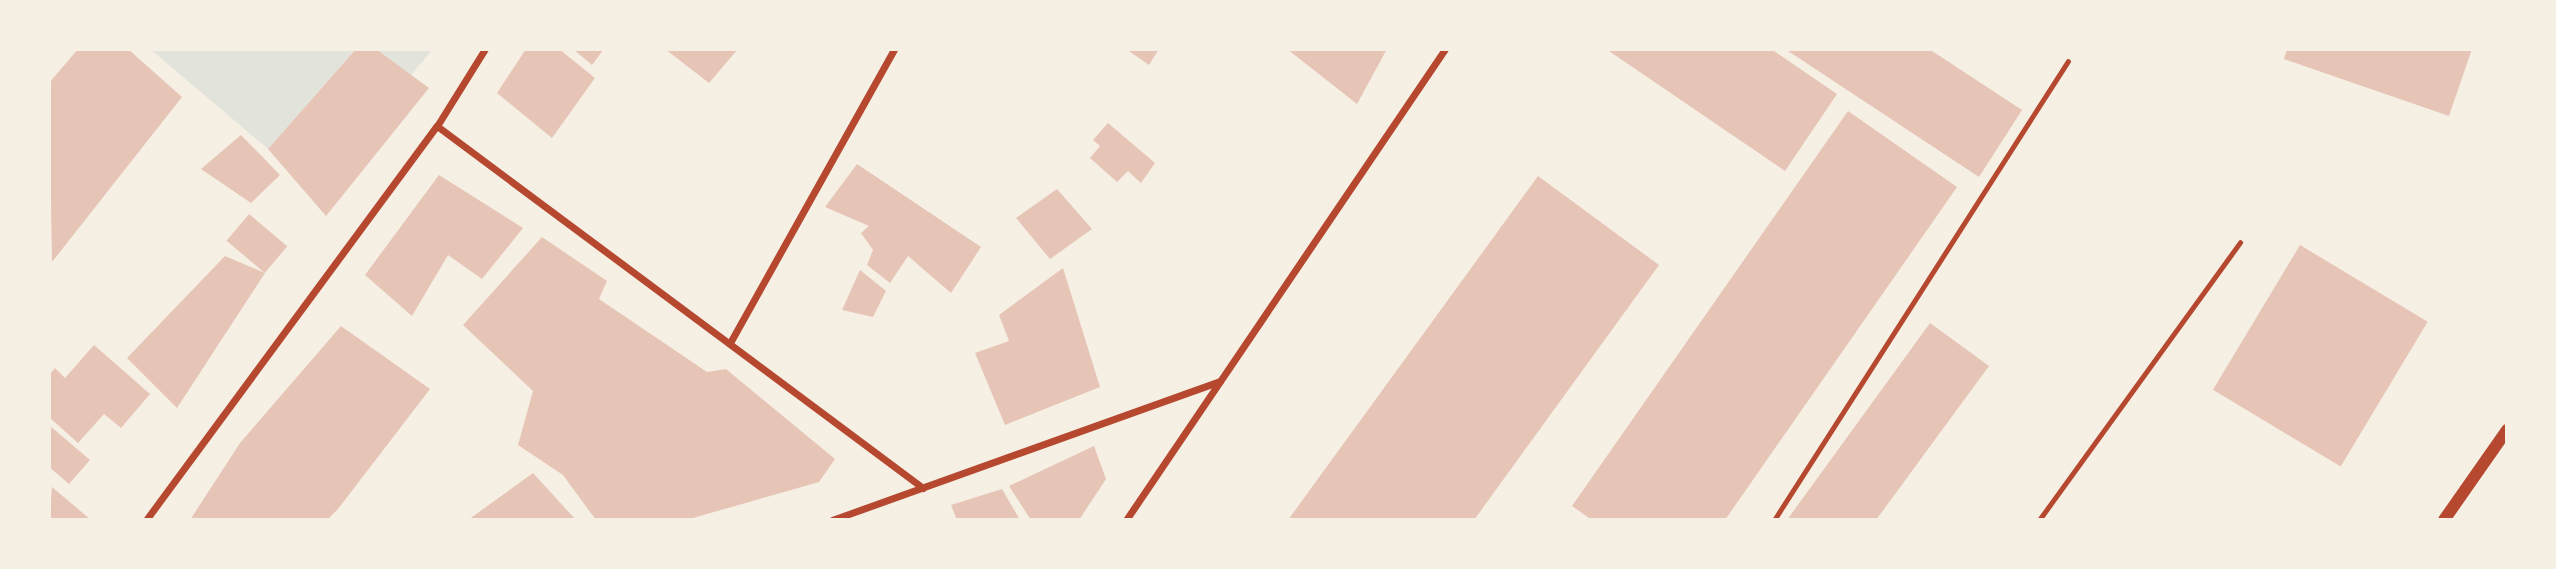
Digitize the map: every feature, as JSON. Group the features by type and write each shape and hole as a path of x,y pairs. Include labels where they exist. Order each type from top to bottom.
{"street":[{"path":"146,520 437,126 485,49"},
{"path":"731,341 894,49"},
{"path":"1126,520 1445,49"},
{"path":"437,126 731,341 923,488"},
{"path":"832,520 1220,380"},
{"path":"2444,520 2507,430"}],"lane":[{"path":"1774,520 2068,61"},
{"path":"2039,520 2240,242"}],"shaded area":[{"path":"150,49 356,49 268,149"},
{"path":"376,49 433,49 411,75"}],"building":[{"path":"78,49 128,49 182,97 52,262 49,83"},
{"path":"356,49 376,49 429,88 326,216 268,149"},
{"path":"526,49 559,49 595,78 552,138 497,93"},
{"path":"573,49 604,49 592,65"},
{"path":"665,49 738,49 709,83"},
{"path":"1126,49 1159,49 1149,65"},
{"path":"1287,49 1387,49 1357,104"},
{"path":"1606,49 1771,49 1837,94 1785,171"},
{"path":"1785,49 1929,49 2022,110 1979,177"},
{"path":"2287,49 2472,49 2449,116 2284,59"},
{"path":"1848,111 1957,187 1725,520 1592,520 1572,506"},
{"path":"1108,123 1155,163 1141,183 1128,171 1117,182 1090,158 1100,146 1093,140"},
{"path":"241,135 280,175 251,203 201,169"},
{"path":"857,164 981,247 951,293 908,256 890,283 867,265 873,250 861,233 869,226 825,207"},
{"path":"439,175 523,228 482,279 448,255 412,316 365,275"},
{"path":"1538,176 1659,265 1474,520 1288,520"},
{"path":"1057,189 1092,229 1050,259 1016,218"},
{"path":"249,214 287,246 265,273 227,241"},
{"path":"542,237 607,281 599,299 707,372 726,369 835,459 819,482 686,520 596,520 563,475 518,445 533,391 463,325"},
{"path":"2300,245 2428,322 2341,467 2213,390"},
{"path":"225,256 265,273 177,408 127,358"},
{"path":"1063,268 1100,387 1005,425 975,353 1009,341 999,315"},
{"path":"860,270 886,291 873,317 842,310"},
{"path":"1930,323 1989,366 1876,520 1787,520"},
{"path":"341,326 430,389 338,509 327,520 190,520 240,443"},
{"path":"94,345 150,394 121,428 104,414 78,443 49,417 49,375 55,368 65,378"},
{"path":"49,425 90,460 69,484 49,467"},
{"path":"1094,446 1106,479 1079,520 1031,520 1009,486"},
{"path":"533,473 576,520 468,520"},
{"path":"52,487 91,520 49,520"},
{"path":"1002,489 1020,520 957,520 951,505"}]}
